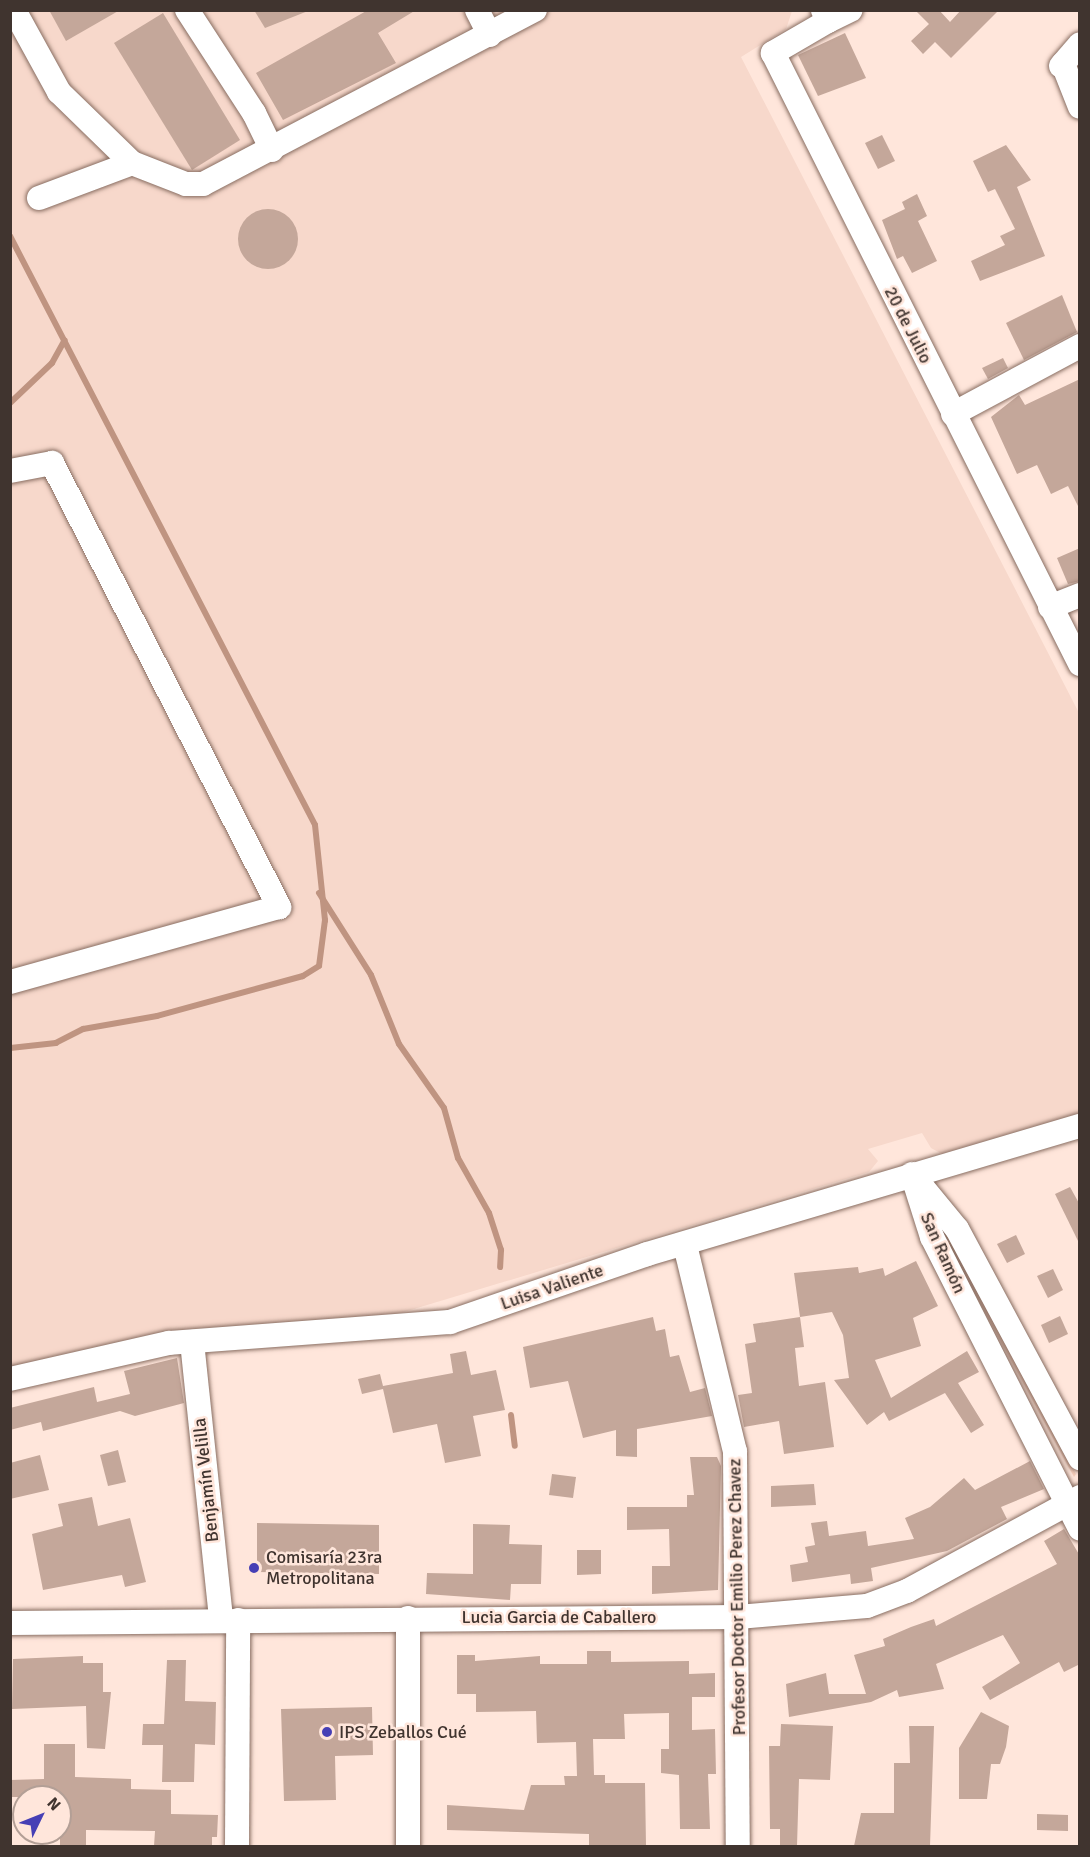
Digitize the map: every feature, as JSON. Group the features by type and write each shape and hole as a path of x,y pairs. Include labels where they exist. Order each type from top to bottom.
{"street":[{"path":"14,10 59,92 132,163 186,184 203,184 272,150 535,10"},
{"path":"187,10 249,103 272,150"},
{"path":"477,10 490,35"},
{"path":"825,16 851,10"},
{"name":"20 de Julio","path":"825,16 772,53 1080,664"},
{"path":"1080,44 1062,65 1080,108"},
{"path":"39,198 132,163"},
{"path":"953,414 1080,346"},
{"path":"10,471 52,463 279,907 10,982"},
{"path":"1050,607 1080,595"},
{"name":"Luisa Valiente","path":"10,1379 192,1342 450,1322 912,1174 1080,1126"},
{"name":"San Ramón","path":"912,1174 957,1229 1080,1458"},
{"name":"San Ramón","path":"912,1174 932,1237 1073,1500 1080,1529"},
{"name":"Profesor Doctor Emilio Perez Chavez","path":"685,1245 735,1450 738,1846"},
{"name":"Benjamín Velilla","path":"192,1342 229,1619 237,1846"},
{"name":"Lucia Garcia de Caballero","path":"10,1623 229,1619 738,1617 867,1606 907,1591 1073,1500"},
{"path":"408,1618 408,1846"}],"shaded area":[{"path":"10,11 792,11 786,29 741,57 1079,713 1079,1114 944,1155 931,1148 922,1133 868,1149 878,1161 869,1172 384,1318 11,1368"},
{"path":"952,1241 1076,1474 1074,1477 948,1244"}],"building":[{"path":"49,10 120,10 66,41"},
{"path":"254,10 307,10 308,11 265,28"},
{"path":"368,10 416,10 378,33 396,63 283,120 256,73"},
{"path":"915,10 939,10 950,22 961,10 999,10 951,58 935,42 923,54 911,41 929,24"},
{"path":"163,13 240,140 192,170 114,43"},
{"path":"845,33 866,78 818,96 798,55"},
{"path":"882,135 895,161 878,169 865,143"},
{"path":"1006,145 1031,180 1017,187 1045,256 980,281 971,261 1005,245 1000,236 1015,229 995,189 988,192 973,161"},
{"path":"917,194 927,216 918,221 937,261 912,273 903,256 897,259 882,220 905,209 902,202"},
{"path":"268,209 280,211 293,222 298,239 296,251 285,264 268,269 256,267 243,256 238,239 240,227 251,214"},
{"path":"1062,295 1077,332 1024,360 1006,323"},
{"path":"1003,358 1008,368 988,379 982,368"},
{"path":"1080,379 1080,510 1068,486 1051,494 1037,465 1017,474 991,417 1019,395 1025,405"},
{"path":"1080,548 1080,581 1068,584 1057,558"},
{"path":"1070,1187 1080,1205 1080,1245 1055,1194"},
{"path":"1016,1235 1025,1254 1007,1263 997,1244"},
{"path":"916,1261 938,1306 913,1318 921,1346 875,1360 891,1398 967,1351 979,1372 958,1383 984,1425 971,1433 945,1393 889,1421 884,1412 867,1425 834,1380 849,1378 843,1335 832,1312 800,1317 794,1273 858,1267 859,1273 883,1268 885,1276"},
{"path":"1053,1269 1063,1290 1048,1298 1037,1276"},
{"path":"1060,1316 1068,1334 1049,1343 1041,1325"},
{"path":"653,1317 656,1331 665,1329 670,1357 679,1355 690,1392 705,1388 712,1416 637,1429 637,1457 616,1456 616,1430 583,1438 568,1381 530,1388 523,1347"},
{"path":"800,1317 804,1347 795,1348 799,1386 825,1382 834,1447 784,1454 779,1421 744,1427 738,1395 752,1393 745,1344 756,1342 753,1324"},
{"path":"466,1351 471,1375 496,1370 505,1410 473,1416 481,1456 445,1463 437,1424 393,1433 383,1389 362,1394 358,1379 380,1374 383,1386 453,1373 450,1354"},
{"path":"177,1358 184,1403 135,1416 120,1411 43,1431 41,1422 10,1430 10,1408 94,1387 97,1402 130,1394 124,1371"},
{"path":"118,1450 126,1482 108,1486 100,1455"},
{"path":"40,1455 49,1490 10,1499 10,1463"},
{"path":"690,1457 717,1457 721,1466 718,1590 652,1594 652,1566 670,1566 669,1529 627,1530 627,1507 687,1507 687,1495 694,1495"},
{"path":"1030,1461 1044,1489 1001,1507 1007,1519 947,1551 871,1568 873,1581 851,1584 850,1574 792,1582 790,1565 808,1562 805,1547 815,1545 811,1523 827,1521 829,1536 866,1531 868,1546 914,1539 905,1518 930,1507 964,1478 975,1490"},
{"path":"552,1474 576,1477 573,1498 549,1495"},
{"path":"814,1484 816,1505 771,1507 771,1486"},
{"path":"92,1497 98,1526 130,1518 146,1582 125,1587 122,1575 43,1590 32,1534 63,1526 58,1504"},
{"path":"257,1523 379,1525 379,1574 257,1572"},
{"path":"473,1524 510,1525 509,1544 542,1545 541,1584 511,1584 510,1600 426,1594 427,1573 473,1574"},
{"path":"1064,1529 1080,1556 1080,1664 1064,1672 1059,1662 990,1700 982,1687 1020,1663 1003,1635 936,1664 944,1689 899,1697 897,1690 871,1702 789,1717 786,1684 826,1673 829,1694 866,1694 854,1655 885,1646 883,1639 911,1627 934,1619 936,1626 1057,1564 1044,1541"},
{"path":"577,1550 601,1550 601,1574 577,1575"},
{"path":"587,1651 611,1651 611,1662 689,1661 689,1674 715,1673 715,1697 692,1697 692,1730 715,1729 716,1774 708,1774 710,1829 680,1829 679,1775 661,1773 661,1749 669,1749 669,1713 624,1714 625,1739 593,1739 594,1775 605,1775 605,1783 645,1783 646,1846 589,1846 589,1834 447,1830 447,1805 524,1810 531,1785 565,1785 564,1776 577,1776 576,1742 537,1743 536,1711 476,1712 476,1694 457,1694 457,1655 475,1655 475,1661 540,1656 540,1664 587,1664"},
{"path":"83,1656 83,1663 103,1663 103,1692 111,1692 105,1749 87,1748 86,1706 12,1709 13,1659"},
{"path":"167,1660 186,1660 185,1701 216,1702 215,1745 195,1744 194,1782 162,1782 163,1745 142,1745 143,1724 164,1724"},
{"name":"IPS Zeballos Cué","path":"372,1707 373,1755 335,1756 336,1800 284,1801 281,1709"},
{"path":"981,1712 1009,1726 1006,1747 1000,1764 991,1764 987,1799 959,1799 959,1748"},
{"path":"781,1724 833,1726 830,1780 799,1779 797,1846 780,1846 780,1829 770,1829 769,1746 780,1746"},
{"path":"909,1726 934,1726 930,1846 854,1846 861,1813 894,1813 894,1763 910,1763"},
{"path":"44,1744 75,1744 75,1777 131,1779 131,1789 171,1790 171,1814 218,1815 217,1837 212,1837 212,1846 154,1846 155,1831 86,1830 86,1846 60,1846 72,1845 72,1785 12,1785 12,1797 10,1797 10,1780 44,1779"},
{"path":"1037,1814 1068,1815 1068,1831 1037,1830"}],"waterway":[{"path":"10,236 315,825 325,920 319,966 303,976 157,1016 83,1029 56,1043 10,1048"},
{"path":"10,403 52,363 65,340"},
{"path":"319,893 371,975 399,1044 444,1108 458,1158 489,1213 501,1250 500,1267"},
{"path":"511,1415 515,1446"}],"place":[{"name":"Comisaría 23ra Metropolitana","path":"254,1568"},
{"name":"IPS Zeballos Cué","path":"327,1732"}]}
